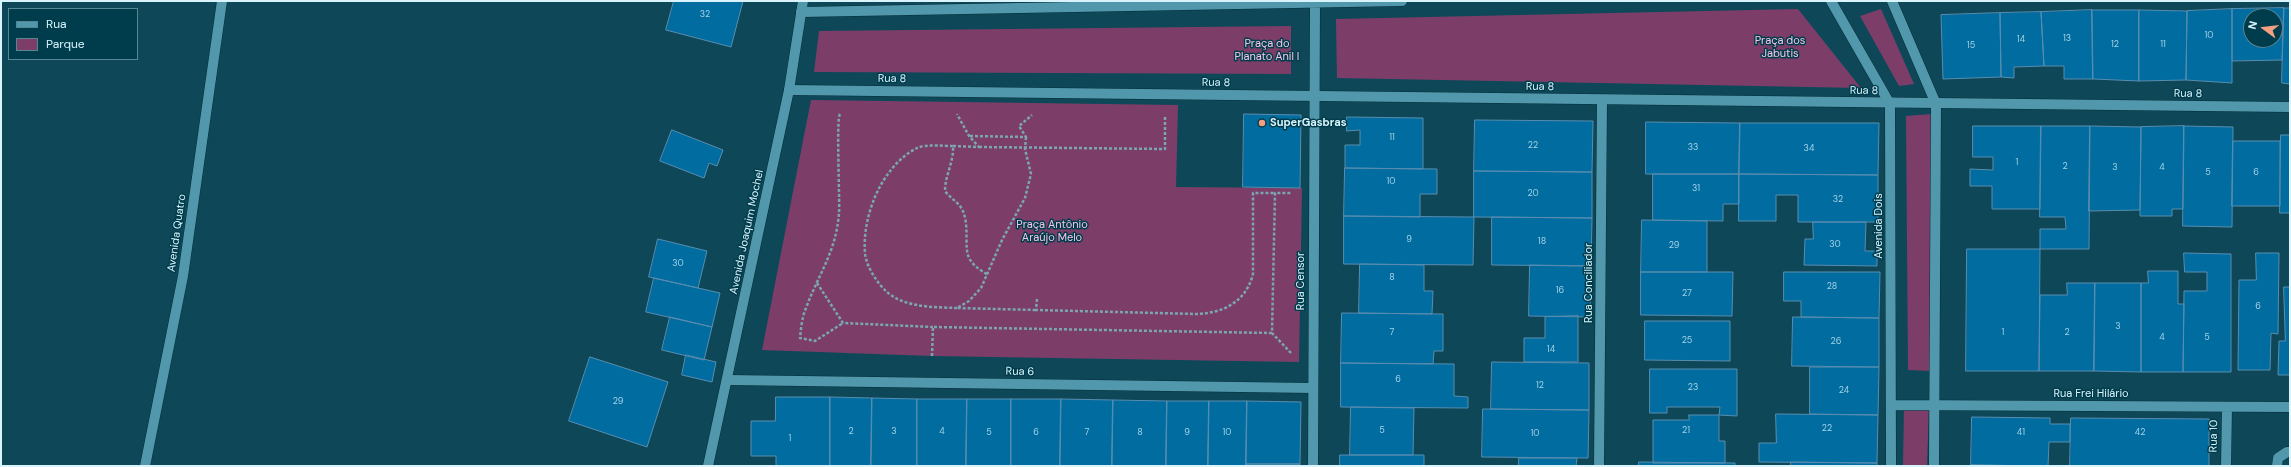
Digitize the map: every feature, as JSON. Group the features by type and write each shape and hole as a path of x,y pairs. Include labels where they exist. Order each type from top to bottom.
{"street":[{"name":"Avenida Quatro","path":"145,466 183,276 222,1"},
{"name":"Avenida Joaquim Mochel","path":"708,466 728,380 790,90 803,1"},
{"path":"802,12 1402,1"},
{"name":"Avenida Dois","path":"1831,1 1890,104 1891,466"},
{"path":"1892,1 1936,104 1934,466"},
{"name":"Rua Censor","path":"1313,466 1315,2"},
{"name":"Rua 8","path":"790,90 1890,104 2290,107"},
{"name":"Rua Conciliador","path":"1599,466 1602,100"},
{"name":"Rua 6","path":"728,380 1313,388"},
{"name":"Rua Frei Hilário","path":"1891,406 2290,407"},
{"name":"Rua 10","path":"2226,466 2227,407"},
{"path":"2277,466 2278,458 2286,452 2290,452"}],"path":[{"path":"1165,109 1165,149 953,146 918,148 902,159 888,176 877,194 870,212 865,253 877,280 888,293 894,297 914,304 957,308 1197,314 1220,311 1228,307 1244,294 1253,274 1253,193 1296,194"},
{"path":"957,308 969,301 981,288 988,275 1002,240 1025,198 1031,174 1025,148 1026,137 1018,126 1034,113"},
{"path":"847,114 839,114 839,212 836,237 829,260 805,309 800,338 815,341 843,323 933,327 1272,333"},
{"path":"949,114 957,114 969,136 979,147"},
{"path":"969,136 1026,137"},
{"path":"953,146 953,154 945,182 945,191 957,203 964,215 968,228 966,246 970,260 988,275"},
{"path":"1275,193 1272,333 1293,356"},
{"path":"817,283 843,323"},
{"path":"1036,310 1037,299"},
{"path":"932,356 933,327"}],"green space":[{"name":"Praça dos Jabutis","path":"1798,9 1861,88 1337,78 1336,19"},
{"path":"1881,9 1914,84 1899,86 1860,16"},
{"name":"Praça do Planato Anil I","path":"1291,26 1291,74 814,72 819,31"},
{"name":"Praça Antônio Araújo Melo","path":"811,100 1178,105 1176,187 1302,188 1299,362 932,356 762,350"},
{"path":"1931,114 1931,371 1908,370 1906,116"},
{"path":"1929,405 1927,466 1903,466 1904,406"}],"building":[{"path":"674,1 743,1 731,47 666,30"},
{"path":"2283,8 2284,8 2283,34"},
{"path":"2284,8 2290,8 2290,84 2282,83"},
{"path":"2232,9 2243,9 2243,48 2282,48 2282,60 2232,61"},
{"path":"2232,9 2232,83 2186,80 2187,11"},
{"path":"2092,10 2139,10 2139,81 2093,79"},
{"path":"2092,10 2093,79 2064,79 2064,66 2044,66 2041,12"},
{"path":"2139,10 2187,11 2186,80 2139,81"},
{"path":"2041,12 2044,66 2014,67 2014,78 2001,77 2000,13"},
{"path":"2000,13 2001,77 1943,79 1941,15"},
{"path":"1244,114 1301,115 1300,188 1243,187"},
{"path":"1347,117 1423,118 1423,169 1345,168 1345,145 1360,145 1360,130 1347,131"},
{"path":"1475,120 1593,121 1592,172 1474,171"},
{"path":"1646,122 1740,123 1739,174 1646,174"},
{"path":"1740,123 1879,123 1878,175 1739,174"},
{"path":"1973,126 2041,126 2040,209 1992,209 1992,186 1970,186 1970,169 1993,170 1993,157 1973,157"},
{"path":"2041,126 2090,126 2089,249 2040,249 2040,229 2066,229 2065,217 2040,217"},
{"path":"2090,126 2141,127 2140,210 2089,211"},
{"path":"2184,126 2183,209 2172,209 2172,216 2140,216 2141,127"},
{"path":"2184,126 2233,127 2232,227 2183,226"},
{"path":"672,130 723,150 717,166 709,163 704,178 660,161"},
{"path":"2281,135 2290,135 2290,213 2280,213"},
{"path":"2233,141 2280,141 2280,206 2232,206"},
{"path":"1345,168 1437,169 1437,194 1420,194 1420,217 1344,216"},
{"path":"1474,171 1592,172 1592,218 1474,217"},
{"path":"1653,174 1739,174 1739,204 1723,204 1723,221 1653,220"},
{"path":"1739,174 1878,175 1878,222 1798,222 1798,195 1776,195 1776,221 1739,221"},
{"path":"1344,216 1474,217 1473,265 1344,264"},
{"path":"1492,217 1592,218 1591,266 1492,265"},
{"path":"1642,220 1707,221 1707,272 1641,272"},
{"path":"1813,222 1866,222 1865,251 1877,251 1877,266 1804,265 1805,239 1813,239"},
{"path":"658,239 707,251 698,288 649,277"},
{"path":"1967,249 2040,249 2039,371 1966,371"},
{"path":"2184,253 2231,254 2231,372 2183,372 2184,291 2207,291 2207,272 2185,272"},
{"path":"2256,253 2279,253 2278,334 2271,333 2270,370 2238,370 2239,280 2256,280"},
{"path":"1360,264 1424,265 1424,291 1433,291 1432,314 1359,313"},
{"path":"1530,265 1591,266 1590,317 1529,316"},
{"path":"2148,271 2178,271 2178,304 2184,304 2183,372 2141,372 2141,283 2148,283"},
{"path":"1641,272 1733,272 1732,316 1641,315"},
{"path":"1784,272 1880,272 1879,318 1801,317 1801,301 1784,301"},
{"path":"654,278 720,293 712,327 646,312"},
{"path":"2067,283 2095,283 2094,371 2039,371 2040,295 2067,295"},
{"path":"2095,283 2141,283 2141,372 2094,371"},
{"path":"2284,287 2290,287 2290,375 2278,375 2279,341 2285,341"},
{"path":"1342,313 1443,314 1443,351 1434,351 1433,364 1341,363"},
{"path":"1578,316 1578,362 1524,362 1524,338 1545,338 1545,317"},
{"path":"670,317 712,327 704,360 662,350"},
{"path":"1793,317 1879,318 1879,367 1792,366"},
{"path":"1645,321 1730,321 1730,361 1645,360"},
{"path":"686,355 716,362 712,382 682,375"},
{"path":"590,357 668,382 647,447 569,421"},
{"path":"1492,362 1589,363 1589,410 1491,409"},
{"path":"1341,363 1454,364 1454,396 1468,397 1468,408 1341,407"},
{"path":"1810,367 1879,367 1878,415 1810,414"},
{"path":"1650,369 1737,369 1737,416 1719,415 1720,407 1667,407 1667,413 1650,413"},
{"path":"776,397 830,397 830,466 776,466 776,456 751,456 751,421 775,421"},
{"path":"830,397 872,398 871,466 830,466"},
{"path":"872,398 917,399 917,466 871,466"},
{"path":"917,399 967,399 966,466 917,466"},
{"path":"967,399 1011,399 1011,466 966,466"},
{"path":"1011,399 1061,399 1060,466 1011,466"},
{"path":"1061,399 1113,400 1112,466 1060,466"},
{"path":"1113,400 1167,401 1166,466 1112,466"},
{"path":"1167,401 1209,401 1208,466 1166,466"},
{"path":"1209,401 1247,401 1246,466 1208,466"},
{"path":"1247,401 1301,402 1300,464 1246,464"},
{"path":"1351,407 1414,408 1413,455 1350,455"},
{"path":"1483,409 1589,410 1588,458 1482,457"},
{"path":"1776,414 1878,415 1877,463 1759,462 1759,443 1776,443"},
{"path":"1689,415 1719,415 1719,441 1725,441 1725,463 1653,463 1653,420 1689,420"},
{"path":"1972,417 2050,418 2050,424 2070,424 2070,442 2049,442 2048,466 1971,465"},
{"path":"2071,418 2209,419 2209,466 2070,466"},
{"path":"1340,455 1424,455 1424,466 1340,466"},
{"path":"1519,458 1577,458 1576,466 1519,466"},
{"path":"1639,462 1735,463 1735,466 1639,466"},
{"path":"1791,462 1877,463 1877,466 1791,466"},
{"path":"1246,464 1300,464 1300,466 1246,466"},
{"path":"1971,465 2048,466 1971,466"}],"place":[{"name":"SuperGasbras","path":"1262,123"}]}
